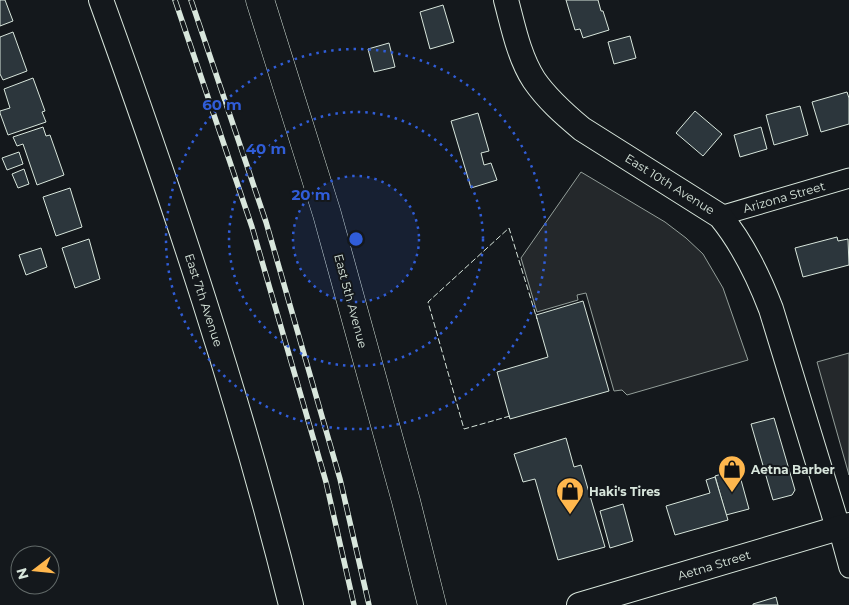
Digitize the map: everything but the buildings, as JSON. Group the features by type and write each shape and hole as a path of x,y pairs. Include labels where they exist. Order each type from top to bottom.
{"main road":[{"name":"East 5th Avenue","path":"260,0 327,214 406,501 432,605"}],"street":[{"name":"East 7th Avenue","path":"101,0 161,168 221,353 253,460 291,605"},
{"name":"East 10th Avenue","path":"506,0 515,34 533,78 546,97 582,129 720,216 736,235 765,293 843,526 849,568"},
{"name":"Arizona Street","path":"720,216 849,178"},
{"name":"Aetna Street","path":"578,605 843,526"}],"shaded area":[{"path":"581,172 665,222 703,254 723,288 748,360 627,395 622,390 614,391 586,293 577,295 578,300 537,312 521,258"},
{"path":"849,353 849,475 817,362"}],"railway":[{"path":"175,0 252,227 326,482 354,605"},
{"path":"191,0 266,222 340,479 369,605"}],"fence":[{"path":"510,416 464,429 428,302 509,228 537,319"}],"place":[{"name":"Aetna Barber","path":"732,493"},
{"name":"Haki's Tires","path":"570,515"}]}
